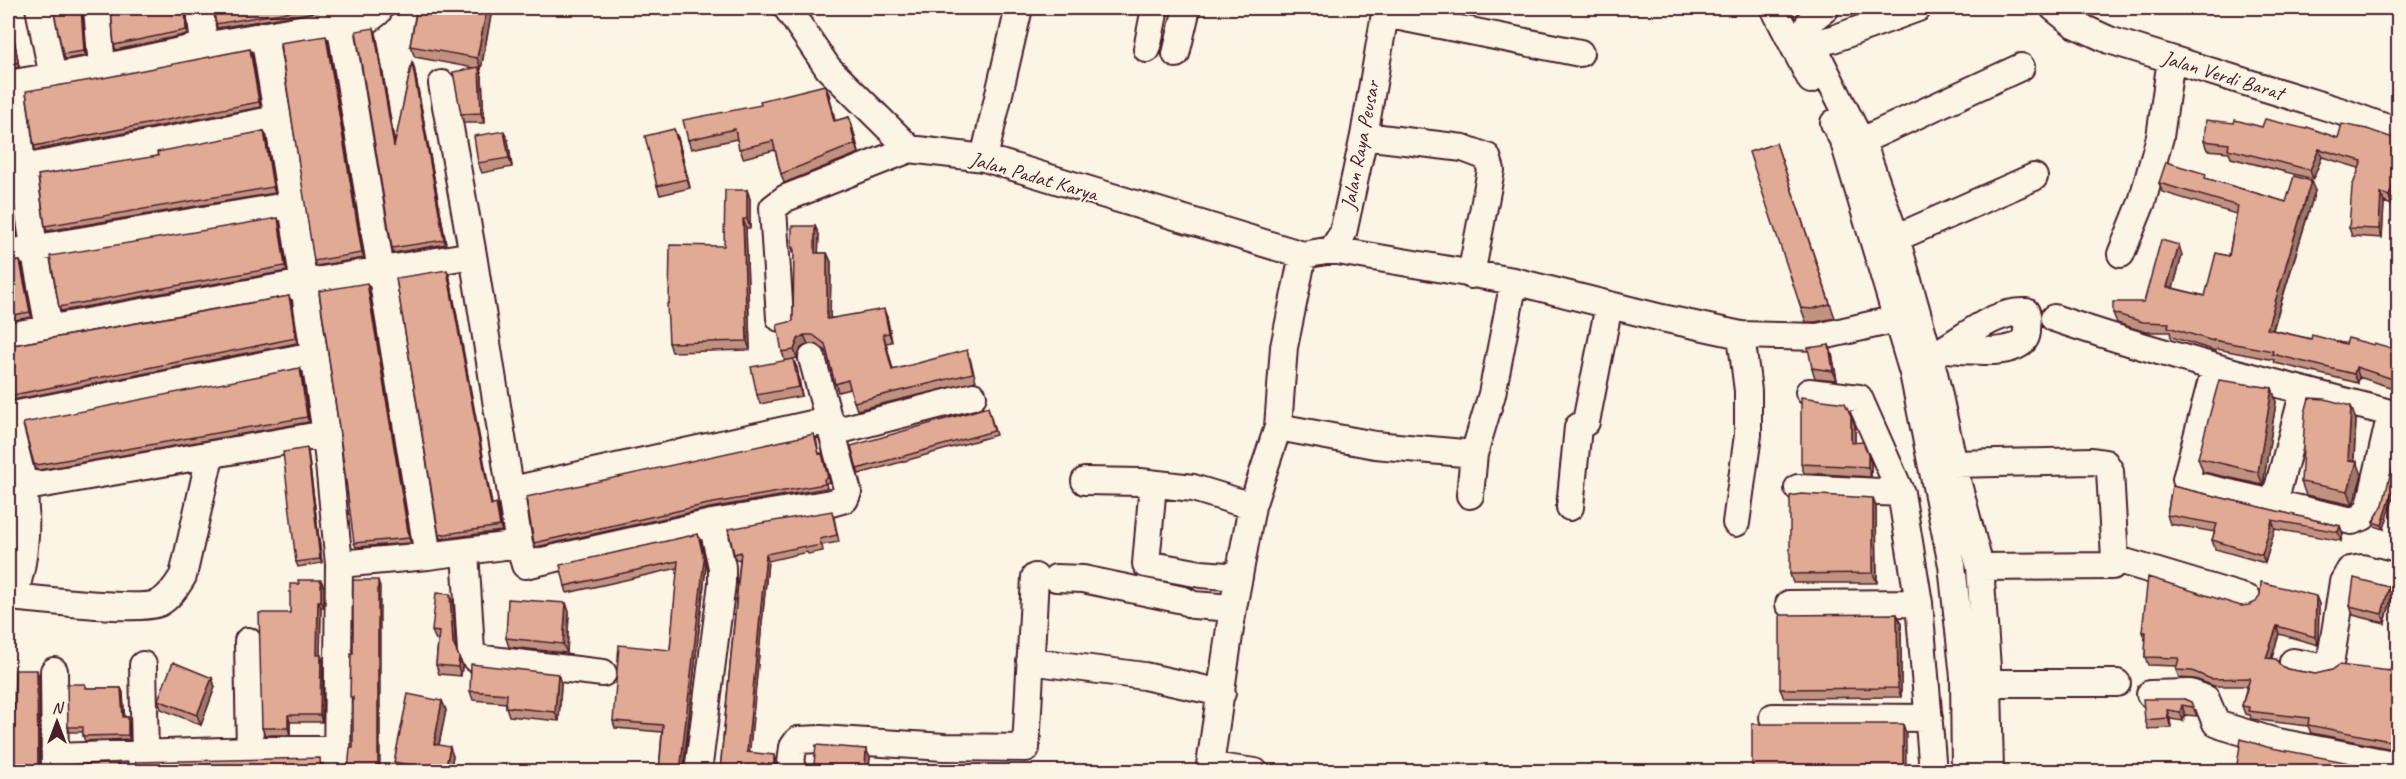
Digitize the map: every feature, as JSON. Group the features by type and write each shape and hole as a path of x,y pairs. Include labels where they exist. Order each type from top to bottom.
{"street":[{"path":"39,8 53,77"},
{"path":"97,8 102,68"},
{"path":"200,8 204,46"},
{"path":"49,328 34,248 15,170 9,84 102,68 204,46 340,22 368,20 378,12 379,8"},
{"path":"780,318 772,208 786,198 910,149 828,68 787,8"},
{"path":"984,158 1018,8"},
{"path":"1774,8 1844,142 1912,373 1954,582 1964,677 1965,771"},
{"path":"1826,8 1808,24 1812,44 1860,141 1938,353 1953,464 1980,567 1988,683 1990,771"},
{"path":"1812,44 1833,39 1918,8"},
{"name":"Jalan Verdi Barat","path":"2054,8 2074,24 2109,40 2343,112 2398,132"},
{"path":"1386,11 1580,53"},
{"name":"Jalan Raya Peusar","path":"1332,250 1342,232 1364,136 1386,11"},
{"path":"340,22 428,556"},
{"path":"1151,28 1181,31"},
{"path":"54,671 55,764 144,754 250,750 337,761 339,564 326,434 264,36"},
{"path":"2121,254 2142,202 2160,137 2171,59"},
{"path":"1860,141 2021,67"},
{"path":"442,84 473,255 519,544 525,565 712,523 845,499 848,492 812,358"},
{"path":"15,170 277,119"},
{"path":"1364,136 1463,148 1487,157 1491,170 1471,275"},
{"name":"Jalan Padat Karya","path":"910,149 984,158 1303,255"},
{"path":"1896,238 2034,177"},
{"path":"8,254 292,205"},
{"path":"1255,771 1209,769 1233,608 1252,506 1278,427 1284,347 1303,255 1332,250 1514,281 1741,334 1818,337 1897,319"},
{"path":"8,336 473,255"},
{"path":"1470,495 1474,454 1492,394 1514,281"},
{"path":"1570,507 1578,427 1586,422 1609,305"},
{"path":"2054,318 2134,345 2215,368 2395,414 2370,506 2363,517 2352,521 2189,484 2186,479 2215,368"},
{"path":"1736,523 1748,435 1748,392 1741,334"},
{"path":"8,416 314,355"},
{"path":"2274,503 2304,391"},
{"path":"1809,392 1859,398 1901,493 1918,603 1933,771"},
{"path":"512,490 973,396"},
{"path":"8,421 23,481 27,517 25,546 11,594 20,598 136,607 157,604 165,599 183,576 210,456"},
{"path":"1278,427 1375,445 1474,454"},
{"path":"23,481 38,485 326,434"},
{"path":"1953,464 2092,461 2105,463 2110,471 2115,559 2109,568 1980,567"},
{"path":"1085,481 1193,488 1252,506"},
{"path":"1153,484 1146,564 1201,574 1239,577"},
{"path":"1798,488 1901,493"},
{"path":"698,771 722,583 722,567 712,523"},
{"path":"339,564 428,556 519,544"},
{"path":"465,551 471,651 475,658 603,673"},
{"path":"2115,559 2248,599"},
{"path":"2293,662 2321,667 2330,664 2343,582 2350,570 2362,568 2398,577"},
{"path":"790,771 793,747 798,740 821,739 944,747 1026,748 1030,661 1045,577 1083,579 1183,600 1193,605 1233,608"},
{"path":"1789,604 1918,603"},
{"path":"248,640 250,750"},
{"path":"1030,661 1144,676 1222,693"},
{"path":"143,665 144,754"},
{"path":"1988,683 2117,683"},
{"path":"2150,694 2190,693 2206,699 2216,723 2223,726 2273,741 2398,765"},
{"path":"1773,717 1929,718"}],"building":[{"path":"8,8 18,62 8,65"},
{"path":"53,8 81,8 84,51 63,54"},
{"path":"111,8 185,8 186,30 114,45"},
{"path":"213,8 311,8 216,24"},
{"path":"417,8 487,8 477,58 410,46"},
{"path":"374,28 394,147 412,62 444,240 392,248 356,31"},
{"path":"326,36 362,253 314,261 280,43"},
{"path":"250,49 259,102 34,146 26,91"},
{"path":"479,67 481,113 461,114 453,72"},
{"path":"825,85 834,121 849,117 855,144 781,174 773,141 739,149 735,129 688,140 683,120 761,105 760,101"},
{"path":"2265,119 2306,129 2307,127 2338,138 2342,124 2390,137 2398,137 2398,172 2389,196 2381,193 2379,229 2349,228 2352,187 2362,161 2319,149 2310,170 2228,149 2229,144 2204,141 2206,120 2234,123 2235,120 2262,127"},
{"path":"674,129 687,179 657,186 645,136"},
{"path":"264,131 273,187 45,226 38,175 158,156 157,152"},
{"path":"504,131 509,158 478,163 474,136"},
{"path":"1776,143 1830,304 1812,309 1801,308 1749,152"},
{"path":"2166,162 2206,174 2205,178 2286,202 2294,176 2311,181 2267,329 2311,339 2312,335 2346,344 2348,338 2398,350 2398,362 2393,379 2356,367 2354,374 2272,354 2273,351 2213,341 2168,327 2169,323 2143,322 2113,313 2113,302 2144,302 2161,240 2179,245 2167,287 2205,296 2216,253 2229,256 2238,206 2159,183"},
{"path":"8,181 15,231 8,234"},
{"path":"725,190 747,190 747,219 743,219 747,341 669,343 667,304 669,303 670,245 724,246"},
{"path":"278,218 285,266 59,307 50,256"},
{"path":"792,226 815,226 815,253 827,253 827,319 884,309 889,333 883,334 892,370 967,350 973,373 854,402 848,380 835,384 825,344 813,335 804,335 798,339 794,350 782,352 777,325 793,321"},
{"path":"20,261 30,312 8,316 8,262"},
{"path":"447,270 491,505 496,503 500,526 439,535 396,278"},
{"path":"367,283 409,538 354,543 319,291"},
{"path":"289,296 296,338 8,396 8,346"},
{"path":"1829,345 1833,371 1812,368 1808,348"},
{"path":"793,359 799,387 757,395 751,367"},
{"path":"300,368 307,417 34,464 23,423"},
{"path":"2219,380 2272,388 2258,472 2198,458"},
{"path":"1801,397 1845,403 1851,416 1851,443 1863,442 1868,454 1868,467 1801,464"},
{"path":"2309,398 2325,399 2351,406 2348,460 2357,461 2348,491 2301,482 2305,413"},
{"path":"988,407 994,431 857,469 851,446"},
{"path":"814,434 819,454 822,453 828,478 824,479 825,484 708,504 534,543 526,497"},
{"path":"307,448 320,559 296,562 283,452"},
{"path":"2390,475 2397,477 2382,525 2373,522 2383,505"},
{"path":"2172,486 2340,526 2338,532 2272,520 2262,555 2212,540 2217,524 2167,515"},
{"path":"1801,494 1873,498 1873,573 1790,574 1790,496"},
{"path":"832,511 837,535 820,539 821,545 766,554 747,752 774,755 774,771 720,771 741,552 734,554 728,529"},
{"path":"698,534 704,560 681,763 683,771 659,771 663,725 613,721 619,645 670,650 678,561 565,586 560,565"},
{"path":"2148,577 2241,606 2256,602 2260,595 2261,582 2316,596 2315,637 2277,626 2266,658 2276,659 2287,669 2315,674 2332,670 2339,665 2398,670 2398,735 2396,735 2395,742 2308,725 2309,718 2248,711 2249,707 2242,706 2250,678 2211,679 2192,671 2176,670 2179,658 2145,657 2146,632 2142,632"},
{"path":"2354,578 2389,587 2382,614 2350,606"},
{"path":"298,580 321,580 321,601 318,601 317,655 321,655 320,715 288,715 288,728 262,728 259,613 290,613 290,584 299,584"},
{"path":"353,580 378,580 378,771 348,771 350,748 353,748 353,697 350,697 351,654 353,654"},
{"path":"436,593 450,594 453,643 459,657 458,667 436,665 439,632 432,631"},
{"path":"508,599 566,603 563,644 506,638"},
{"path":"1897,614 1898,688 1780,689 1780,615"},
{"path":"173,662 212,678 197,715 158,700"},
{"path":"471,664 558,674 555,712 506,707 507,694 470,691"},
{"path":"15,670 37,670 39,771 10,771 9,714 14,714"},
{"path":"67,684 85,684 85,688 121,688 123,717 128,717 128,735 83,736 83,727 68,727"},
{"path":"408,694 442,701 434,744 450,747 445,771 394,762"},
{"path":"2143,699 2184,699 2191,702 2193,707 2182,705 2180,712 2167,710 2168,718 2145,720"},
{"path":"1752,724 1903,724 1903,771 1752,771"},
{"path":"2241,739 2267,747 2391,771 2236,771"},
{"path":"816,745 866,749 865,769 814,764"},
{"path":"320,758 321,771 132,771 136,762"},
{"path":"128,762 128,771 66,771 67,765"}]}
